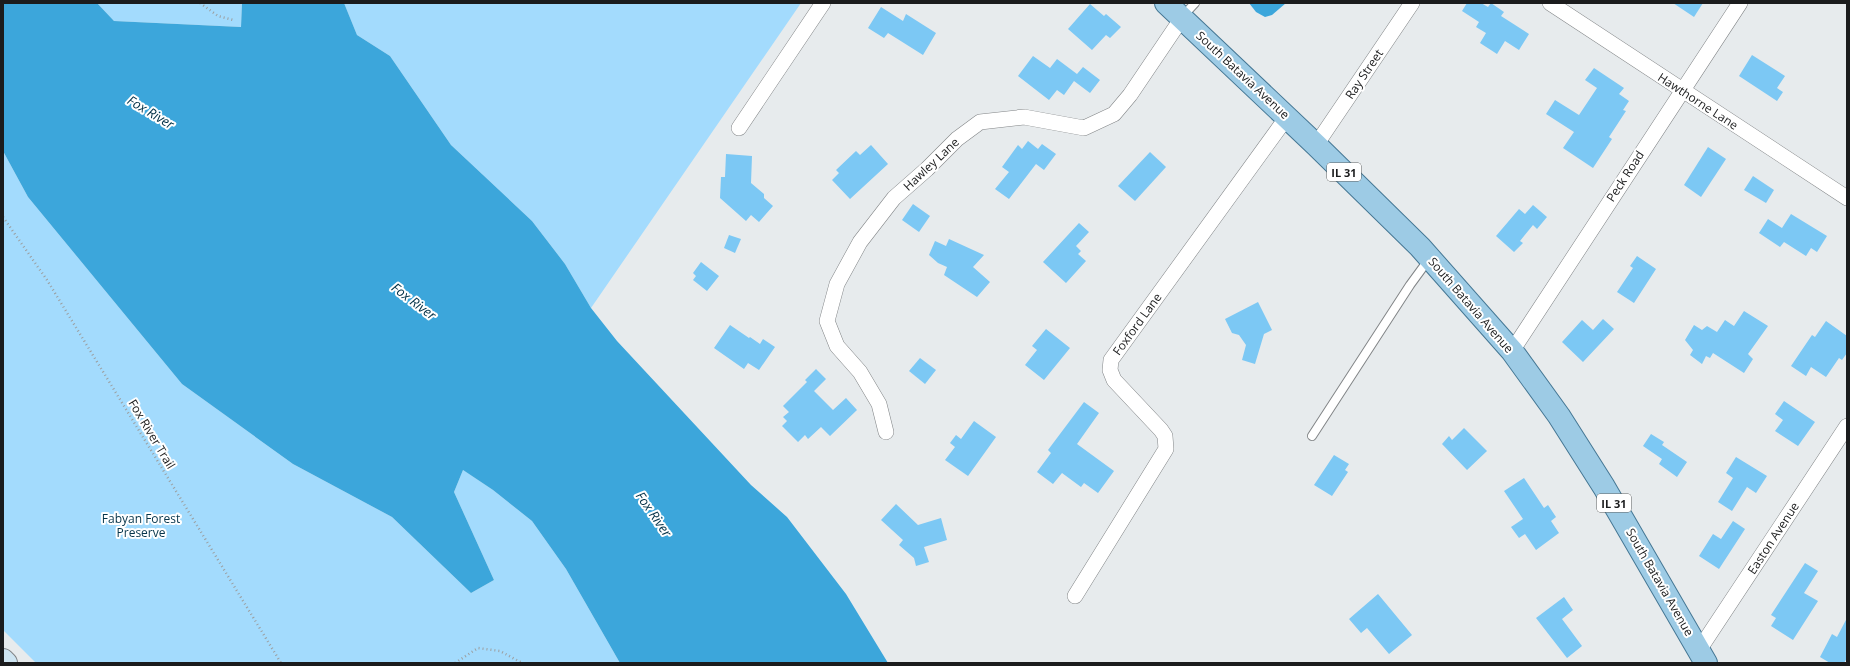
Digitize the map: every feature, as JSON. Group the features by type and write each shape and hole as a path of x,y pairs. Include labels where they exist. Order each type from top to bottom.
{"main road":[{"name":"South Batavia Avenue","path":"1166,3 1188,10 1287,117 1430,258 1512,351 1559,416 1604,487 1702,657"},
{"path":"3,660 6,663"}],"street":[{"path":"739,128 823,3"},
{"name":"Ray Street","path":"1316,145 1412,3"},
{"name":"Hawthorne Lane","path":"1550,3 1847,198"},
{"name":"Peck Road","path":"1512,351 1681,90 1740,3"},
{"name":"Hawley Lane","path":"886,432 879,404 860,372 837,346 827,321 837,284 860,242 894,198 927,169 957,139 980,122 1024,117 1084,128 1114,114 1130,95 1188,10"},
{"name":"Foxford Lane","path":"1075,596 1166,449 1164,436 1161,430 1114,380 1110,370 1111,360 1287,117"},
{"name":"Easton Avenue","path":"1702,657 1846,428"}],"lane":[{"path":"1312,436 1410,285 1430,258"}],"path":[{"path":"200,3 218,16 233,20"},
{"name":"Fox River Trail","path":"3,217 47,280 281,663"},
{"path":"455,663 478,648 500,651 522,663"}],"green space":[{"path":"97,3 242,3 241,27 114,21"},
{"path":"344,3 801,3 591,308 565,264 532,221 451,145 390,56 357,35"},
{"name":"Fabyan Forest Preserve","path":"3,151 28,197 182,384 293,464 392,517 471,593 494,580 454,492 463,470 493,490 532,521 566,569 620,663 36,663 3,630"}],"water":[{"name":"Fox River","path":"3,3 97,3 114,21 241,27 242,3 344,3 357,35 390,56 451,145 532,221 565,264 591,308 617,341 751,485 787,517 846,594 888,663 620,663 566,569 532,521 493,490 463,470 454,492 494,580 471,593 392,517 293,464 182,384 28,197 3,151"},
{"path":"1249,3 1286,3 1272,15 1265,17 1256,12"}],"building":[{"path":"1467,3 1481,3 1488,7 1491,3 1504,12 1501,16 1529,34 1519,50 1505,41 1497,54 1480,43 1486,33 1476,27 1479,22 1462,11"},
{"path":"1673,3 1703,3 1694,17"},
{"path":"1090,4 1104,16 1106,14 1121,27 1110,38 1106,35 1092,50 1068,29"},
{"path":"881,7 903,21 906,14 936,33 923,55 888,33 884,38 868,28"},
{"path":"1752,55 1785,76 1777,88 1783,92 1777,101 1739,76"},
{"path":"1033,56 1050,68 1057,59 1077,74 1083,67 1100,80 1090,93 1074,81 1064,95 1057,90 1049,100 1018,76"},
{"path":"1594,68 1624,88 1619,94 1629,101 1623,110 1626,111 1609,137 1612,139 1593,168 1563,148 1574,132 1546,114 1555,100 1579,115 1597,88 1585,80"},
{"path":"1028,141 1038,149 1042,144 1056,154 1044,170 1036,164 1009,199 995,189 1009,172 1002,167 1018,145 1022,149"},
{"path":"871,145 888,164 850,199 832,180 839,173 836,170 856,151 860,155"},
{"path":"1708,147 1726,159 1701,197 1684,185"},
{"path":"1150,152 1166,167 1135,201 1118,186"},
{"path":"726,154 752,156 751,183 764,194 764,198 773,206 759,222 751,215 746,221 720,198 721,177 725,177"},
{"path":"1753,176 1774,190 1766,203 1744,190"},
{"path":"913,204 930,216 919,232 902,220"},
{"path":"1533,205 1547,217 1537,229 1533,225 1520,241 1523,243 1514,252 1496,236 1519,209 1525,214"},
{"path":"1791,214 1827,236 1817,252 1811,248 1806,256 1784,242 1780,247 1759,233 1768,219 1782,228"},
{"path":"1079,223 1089,232 1076,246 1081,251 1078,254 1086,261 1066,283 1043,262"},
{"path":"729,235 741,239 735,253 724,248"},
{"path":"949,239 984,255 973,267 990,282 977,297 944,275 947,267 938,263 929,255 935,241 946,246"},
{"path":"1637,256 1656,269 1634,303 1617,292 1633,268 1630,266"},
{"path":"701,262 719,276 707,291 693,280 696,276 693,273"},
{"path":"1258,302 1272,330 1264,334 1255,364 1242,360 1246,345 1239,335 1232,333 1225,319"},
{"path":"1744,311 1768,326 1748,354 1753,359 1744,373 1713,353 1710,358 1706,356 1702,364 1690,355 1693,350 1685,340 1694,325 1702,330 1707,326 1717,332 1725,320 1734,326"},
{"path":"1603,319 1614,329 1583,362 1562,342 1582,320 1593,330"},
{"path":"1826,321 1847,336 1847,353 1842,360 1839,358 1826,377 1811,367 1806,376 1791,366 1812,335 1815,337"},
{"path":"730,325 760,344 763,339 775,347 759,370 748,363 744,369 714,348"},
{"path":"1046,329 1070,348 1044,380 1025,365 1037,350 1032,346"},
{"path":"920,358 936,370 925,384 909,371"},
{"path":"816,369 826,379 814,391 833,410 846,398 857,410 830,436 821,427 808,439 805,435 798,442 782,426 787,421 783,417 789,412 783,406 807,382 805,380"},
{"path":"1784,401 1815,422 1798,446 1775,431 1783,420 1775,414"},
{"path":"1084,402 1099,413 1077,444 1114,471 1098,493 1084,483 1081,487 1062,473 1053,484 1037,472 1051,453 1048,450"},
{"path":"974,421 996,437 968,476 945,460 955,447 950,443 956,435 961,439"},
{"path":"1464,428 1487,451 1467,470 1442,444 1449,436 1452,440"},
{"path":"1651,434 1664,442 1662,445 1687,462 1677,477 1659,464 1662,459 1643,446"},
{"path":"1334,455 1349,464 1345,470 1348,472 1332,496 1314,485"},
{"path":"1736,457 1767,476 1756,493 1747,487 1732,511 1718,502 1733,478 1726,473"},
{"path":"1524,478 1544,508 1548,505 1556,517 1551,521 1559,533 1536,550 1525,534 1519,538 1511,527 1523,519 1504,491"},
{"path":"896,504 918,525 941,518 947,540 924,547 929,562 916,566 914,558 899,545 903,540 881,520"},
{"path":"1733,521 1745,529 1719,569 1699,556 1713,534 1721,539"},
{"path":"1805,563 1818,571 1804,593 1818,601 1793,640 1771,626 1776,618 1771,615"},
{"path":"1378,594 1412,635 1389,654 1367,628 1361,633 1349,619"},
{"path":"1564,597 1573,610 1562,619 1582,646 1567,658 1536,618"},
{"path":"1847,618 1847,658 1844,663 1830,663 1820,657 1832,634 1837,637"}]}
